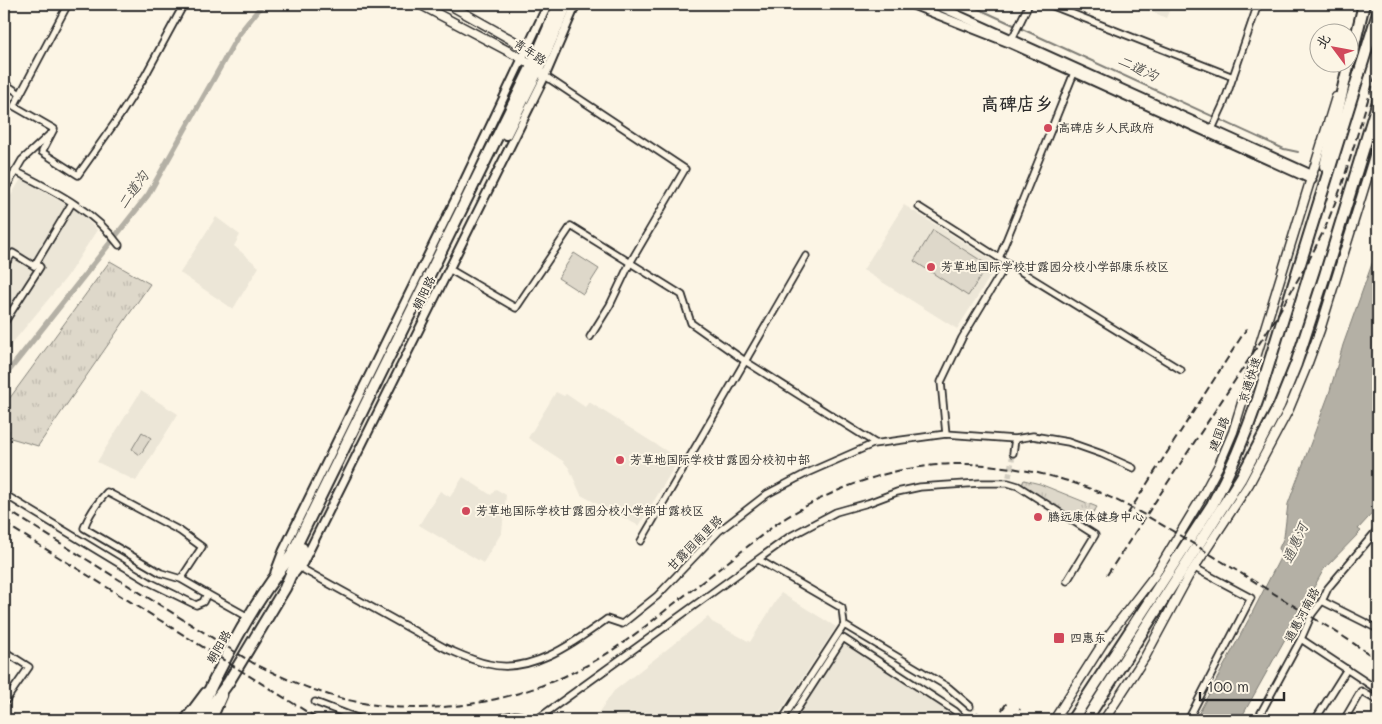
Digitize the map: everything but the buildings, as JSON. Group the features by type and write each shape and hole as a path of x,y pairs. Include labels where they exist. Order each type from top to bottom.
{"highway":[{"name":"朝阳路","path":"538,67 559,4"},
{"name":"朝阳路","path":"195,720 206,702 217,675 272,579 291,556 328,487 538,67 567,4"},
{"path":"1359,22 1364,4"},
{"name":"京通快速","path":"1072,720 1212,505 1230,472 1258,399 1378,13"},
{"path":"1318,205 1327,152 1347,72"},
{"path":"1086,720 1241,478 1279,406 1296,364 1326,275 1378,101"},
{"path":"1365,145 1378,114"},
{"name":"朝阳路","path":"203,720 228,683 285,588 328,487"}],"main road":[{"name":"青年路","path":"419,4 538,67"},
{"name":"青年路","path":"448,4 528,49 538,67"},
{"path":"1359,22 1364,4"},
{"name":"建国路","path":"1054,720 1105,640 1155,575 1219,466 1233,432 1346,72"},
{"path":"1104,720 1145,657 1195,568 1249,484 1281,425 1320,330 1378,143"},
{"path":"1281,425 1296,364"}],"street":[{"path":"54,129 14,106 68,4"},
{"path":"54,129 42,152 78,175 124,109 184,4"},
{"name":"朝阳路","path":"285,588 303,562 328,487 548,4"},
{"name":"朝阳路","path":"328,487 449,269 538,67 576,4"},
{"path":"910,4 1008,43 1313,177"},
{"path":"934,4 1214,126 1313,177"},
{"path":"1012,38 1029,4"},
{"path":"1048,4 1233,77"},
{"path":"1214,126 1222,110 1258,4"},
{"path":"538,67 685,169 630,263 610,305 590,337"},
{"path":"998,258 1074,73"},
{"path":"4,83 20,94"},
{"path":"4,191 22,160 54,129"},
{"path":"15,171 43,185 84,210 110,232 119,245"},
{"path":"4,266 13,253 34,266 72,203"},
{"path":"919,207 998,258 1181,370"},
{"path":"449,269 516,308 571,226 682,295 691,323 745,361 876,443"},
{"path":"641,541 806,256"},
{"path":"4,322 40,266 36,263"},
{"path":"946,434 941,382 962,338 1007,263"},
{"name":"甘露园南里路","path":"299,567 445,648 467,658 490,665 514,666 551,656 578,640 606,619 622,624 658,596 719,531 767,494 807,473 876,443 946,434 1015,439 1033,436 1068,442 1133,468"},
{"path":"1013,453 1015,439"},
{"path":"495,720 508,715 519,714 534,720 789,538 836,512 920,486 1009,480 1095,534 1067,581"},
{"path":"181,579 202,547 180,531 107,492 98,502 84,528 161,573 181,579 250,618"},
{"path":"4,494 108,558 190,603 196,605 203,602 207,594"},
{"name":"通惠河南路","path":"1257,720 1301,639 1312,614 1322,601 1328,588 1378,530"},
{"path":"759,560 842,608 844,625 782,720"},
{"path":"1188,720 1252,598 1195,568"},
{"path":"1322,601 1378,629"},
{"path":"844,625 948,687 970,706"},
{"path":"790,720 842,638 955,711 961,720"},
{"path":"1301,639 1378,690"},
{"path":"4,650 29,667 4,703"},
{"path":"1315,720 1347,669"},
{"name":"朝阳路","path":"184,720 217,675"},
{"name":"朝阳路","path":"212,720 228,683"},
{"path":"1344,720 1361,691 1378,701"},
{"path":"316,702 362,720"}],"shaded area":[{"path":"1135,4 1172,4 1166,18"},
{"path":"21,179 79,212 97,230 66,278 4,353 4,207"},
{"name":"芳草地国际学校甘露园分校小学部康乐校区","path":"904,205 998,264 957,329 863,270"},
{"path":"216,217 240,235 234,246 259,267 233,309 180,273"},
{"path":"141,391 178,414 136,481 97,462"},
{"name":"芳草地国际学校甘露园分校初中部","path":"556,392 564,396 566,394 585,407 589,402 679,459 639,526 581,495 569,468 563,461 528,438"},
{"name":"芳草地国际学校甘露园分校小学部甘露校区","path":"463,477 491,495 496,489 506,495 502,532 483,563 419,525 440,491 450,497"},
{"path":"781,593 836,627 775,720 593,720 614,691 708,617 712,622 750,642"},
{"path":"847,634 955,704 945,720 791,720"}],"green space":[{"path":"933,230 988,265 968,296 914,261"},
{"path":"574,253 599,269 583,294 558,278"},
{"path":"110,261 150,284 38,446 4,436 4,406"},
{"path":"142,432 151,438 140,455 132,449"},
{"path":"1024,480 1040,484 1097,507 1086,524 1021,486"}],"water":[{"name":"通惠河","path":"1378,247 1378,509 1358,529 1361,531 1324,569 1240,720 1195,720 1281,556 1279,548 1284,537 1288,504 1329,394 1343,345"}],"waterway":[{"name":"二道沟","path":"4,377 148,195 239,34 263,4"},
{"name":"二道沟","path":"968,4 1016,26"},
{"name":"二道沟","path":"1020,28 1284,149 1298,152"}],"tunnel":[{"path":"1009,477 1013,453"},
{"path":"970,706 982,720"}],"railway":[{"path":"1107,575 1274,321 1308,262 1326,226 1342,185 1378,67"},
{"path":"1127,515 1247,328"},
{"path":"4,508 253,663 323,693 356,702 391,707 425,708 460,705 528,690 560,678 602,657 652,621 776,524 809,504 845,488 882,475 901,470 942,465 987,465 1032,472 1054,477 1106,495 1171,530 1378,660"},
{"path":"4,523 320,720"},
{"path":"995,720 1008,701"},
{"path":"1013,720 1020,709"}],"place":[{"name":"高碑店乡人民政府","path":"1048,128"},
{"name":"芳草地国际学校甘露园分校小学部康乐校区","path":"931,267"},
{"name":"芳草地国际学校甘露园分校初中部","path":"620,460"},
{"name":"芳草地国际学校甘露园分校小学部甘露校区","path":"466,511"},
{"name":"腾远康体健身中心","path":"1038,517"},
{"name":"四惠东","path":"1059,638"}],"district":[{"name":"高碑店乡","path":"1017,104"}]}
